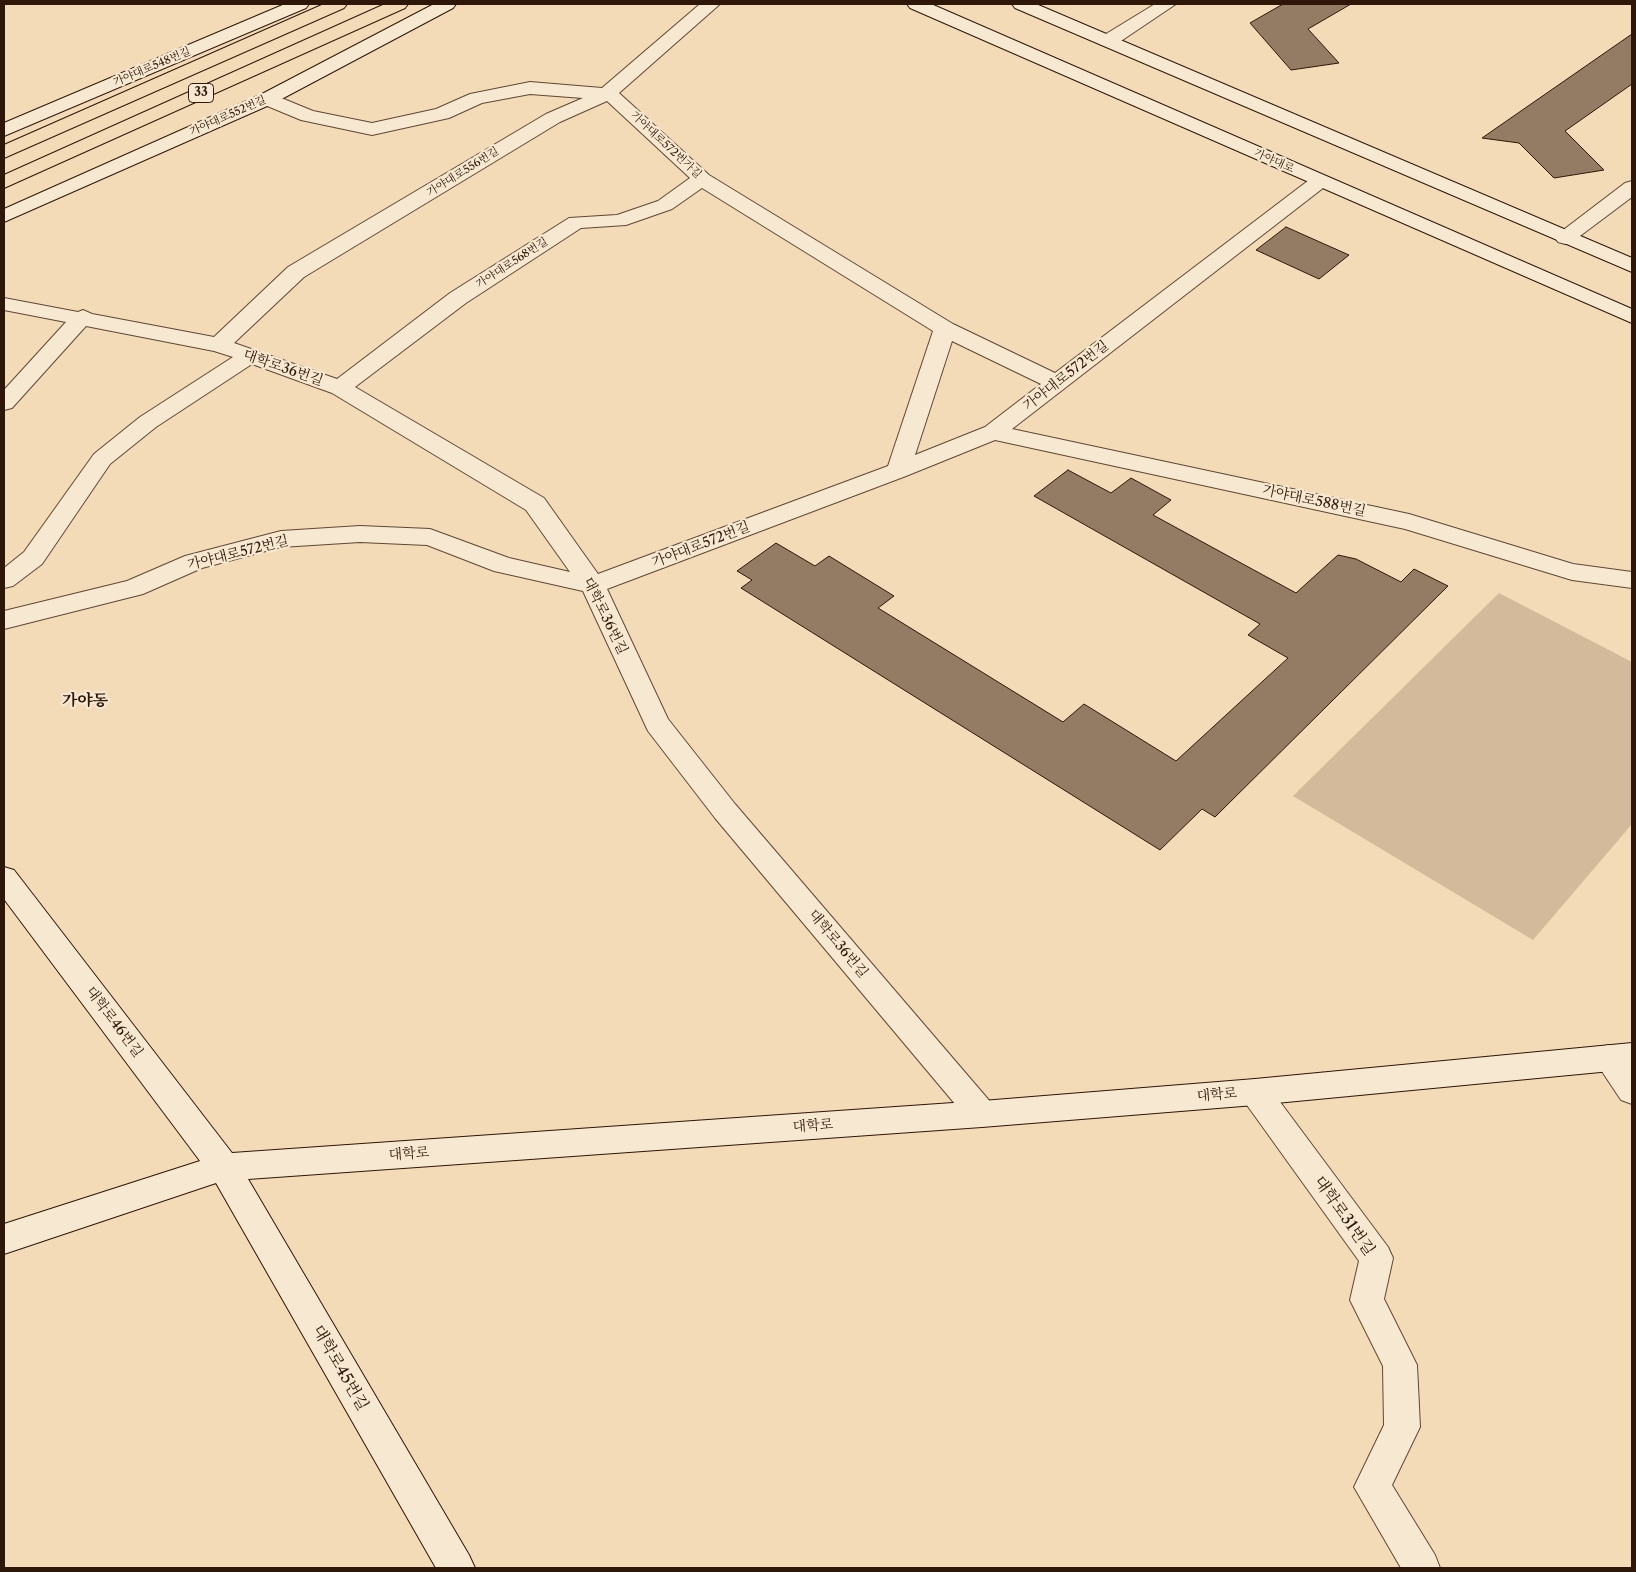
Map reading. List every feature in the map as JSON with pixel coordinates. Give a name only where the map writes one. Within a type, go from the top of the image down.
[{"type":"highway","name":"33","points":[[4,152],[338,4]]},
{"type":"highway","name":"33","points":[[4,182],[399,4]]},
{"type":"street","name":"가야대로548번길","points":[[4,130],[300,4]]},
{"type":"street","name":"가야대로552번길","points":[[4,216],[267,99],[447,4]]},
{"type":"street","name":"가야대로556번길","points":[[220,346],[296,272],[349,242],[552,118],[607,94],[711,4]]},
{"type":"street","name":"가야대로","points":[[916,4],[1632,317]]},
{"type":"street","points":[[1021,4],[1632,266]]},
{"type":"street","points":[[1108,42],[1167,4]]},
{"type":"street","points":[[267,99],[308,116],[372,128],[442,114],[477,98],[530,88],[607,94]]},
{"type":"street","name":"가야대로572번가길","points":[[607,94],[615,98],[702,179],[945,329],[1056,382]]},
{"type":"street","name":"가야대로568번길","points":[[340,388],[458,298],[576,222],[619,221],[664,205],[702,179]]},
{"type":"street","name":"가야대로572번길","points":[[4,620],[134,588],[194,562],[281,539],[360,534],[430,537],[503,565],[593,585],[898,471],[993,432],[1320,181]]},
{"type":"street","points":[[1565,238],[1632,187]]},
{"type":"street","name":"대학로36번길","points":[[4,304],[220,346],[340,388],[534,504],[593,585],[657,724],[726,811],[982,1114]]},
{"type":"street","points":[[4,403],[83,318]]},
{"type":"street","points":[[898,471],[945,329]]},
{"type":"street","points":[[4,580],[33,558],[102,459],[148,422],[250,356]]},
{"type":"street","name":"가야대로588번길","points":[[993,432],[1409,522],[1572,572],[1632,580]]},
{"type":"street","name":"대학로46번길","points":[[4,878],[224,1167]]},
{"type":"street","points":[[1620,1057],[1632,1091]]},
{"type":"street","name":"대학로","points":[[4,1239],[224,1167],[982,1114],[1255,1092],[1620,1057]]},
{"type":"street","name":"대학로31번길","points":[[1255,1092],[1376,1258],[1367,1300],[1400,1365],[1402,1427],[1372,1487],[1422,1568]]},
{"type":"street","name":"대학로45번길","points":[[224,1167],[456,1568]]},
{"type":"shaded area","points":[[1499,593],[1632,662],[1632,824],[1533,940],[1293,796]]},
{"type":"building","points":[[1283,4],[1351,4],[1308,29],[1339,63],[1291,70],[1250,23]]},
{"type":"building","points":[[1632,34],[1632,84],[1565,131],[1604,170],[1554,178],[1519,143],[1482,138]]},
{"type":"building","points":[[1286,227],[1349,255],[1319,279],[1256,250]]},
{"type":"building","points":[[1068,470],[1111,493],[1131,478],[1171,500],[1153,515],[1296,593],[1338,555],[1356,559],[1401,582],[1414,569],[1448,586],[1215,817],[1202,809],[1160,850],[741,588],[752,580],[737,571],[776,543],[815,566],[829,556],[894,596],[878,608],[1063,722],[1084,704],[1176,761],[1288,658],[1248,635],[1260,624],[1034,496]]},
{"type":"district","name":"가야동","points":[[85,701]]}]
